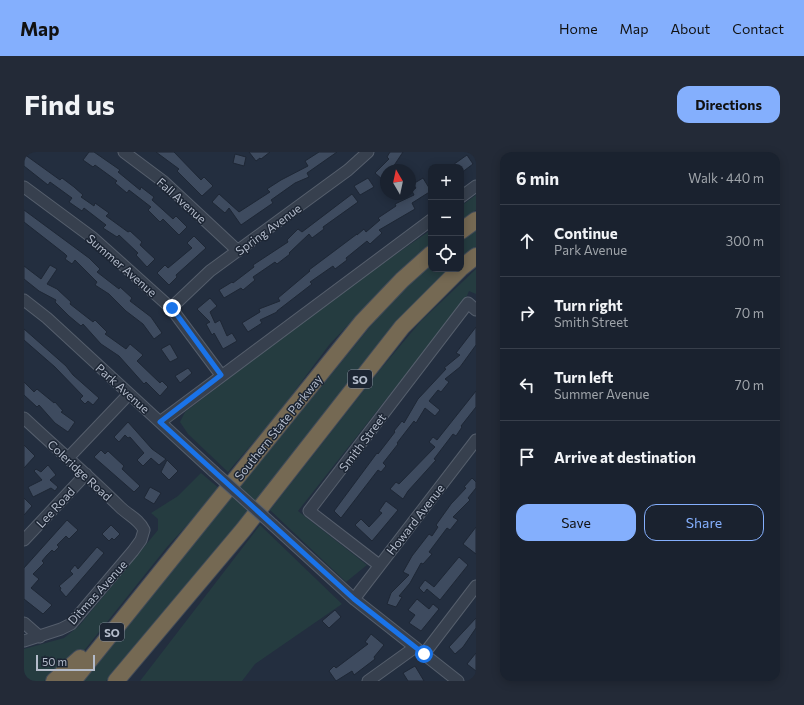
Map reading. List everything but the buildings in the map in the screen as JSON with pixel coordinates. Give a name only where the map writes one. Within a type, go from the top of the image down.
[{"type":"highway","points":[[464,229],[476,220]]},
{"type":"highway","name":"SO","points":[[464,266],[476,256]]},
{"type":"highway","name":"Southern State Parkway","points":[[73,681],[362,322],[392,290],[428,257]]},
{"type":"highway","name":"SO","points":[[116,681],[261,508],[402,327],[458,272]]},
{"type":"highway","points":[[54,681],[77,662],[119,611],[151,584]]},
{"type":"highway","points":[[129,681],[168,634],[197,585]]},
{"type":"street","name":"Fall Avenue","points":[[124,152],[164,182],[238,251]]},
{"type":"street","name":"Spring Avenue","points":[[172,308],[210,271],[348,170],[368,152]]},
{"type":"street","points":[[464,196],[476,186]]},
{"type":"street","name":"Summer Avenue","points":[[24,187],[93,238],[172,308],[221,375]]},
{"type":"street","points":[[160,422],[221,375],[428,222]]},
{"type":"street","name":"Park Avenue","points":[[24,300],[47,318],[354,599],[414,648],[424,654],[458,681]]},
{"type":"street","name":"Smith Street","points":[[380,565],[309,511],[472,306]]},
{"type":"street","points":[[68,458],[129,394]]},
{"type":"street","name":"Coleridge Road","points":[[24,418],[121,508],[136,520]]},
{"type":"street","name":"Howard Avenue","points":[[354,599],[476,440]]},
{"type":"street","name":"Lee Road","points":[[24,540],[86,474]]},
{"type":"street","name":"Ditmas Avenue","points":[[24,641],[40,637],[71,624],[141,540],[144,530],[141,524],[136,520]]},
{"type":"street","points":[[424,654],[476,586]]},
{"type":"street","points":[[24,623],[40,637]]},
{"type":"street","points":[[368,681],[414,648]]},
{"type":"green space","points":[[476,195],[476,210],[464,218],[464,204]]},
{"type":"green space","points":[[476,229],[476,248],[464,257],[464,238]]},
{"type":"green space","points":[[428,232],[428,247],[381,290],[329,345],[276,416],[228,472],[188,434],[180,422],[185,412],[341,292]]},
{"type":"green space","points":[[428,266],[428,272],[447,272],[397,320],[262,498],[106,681],[82,681],[387,306]]},
{"type":"green space","points":[[476,269],[476,294],[469,291],[466,298],[298,511],[367,565],[346,582],[270,510],[379,371],[421,321]]},
{"type":"green space","points":[[201,473],[220,489],[167,547],[75,662],[58,674],[44,681],[24,681],[24,649],[64,638],[79,626],[158,530],[158,519],[151,513],[178,496]]},
{"type":"green space","points":[[260,525],[342,604],[255,664],[242,681],[140,681]]},
{"type":"route","points":[[172,308],[221,375],[160,422],[354,599],[414,648],[424,654]]}]
